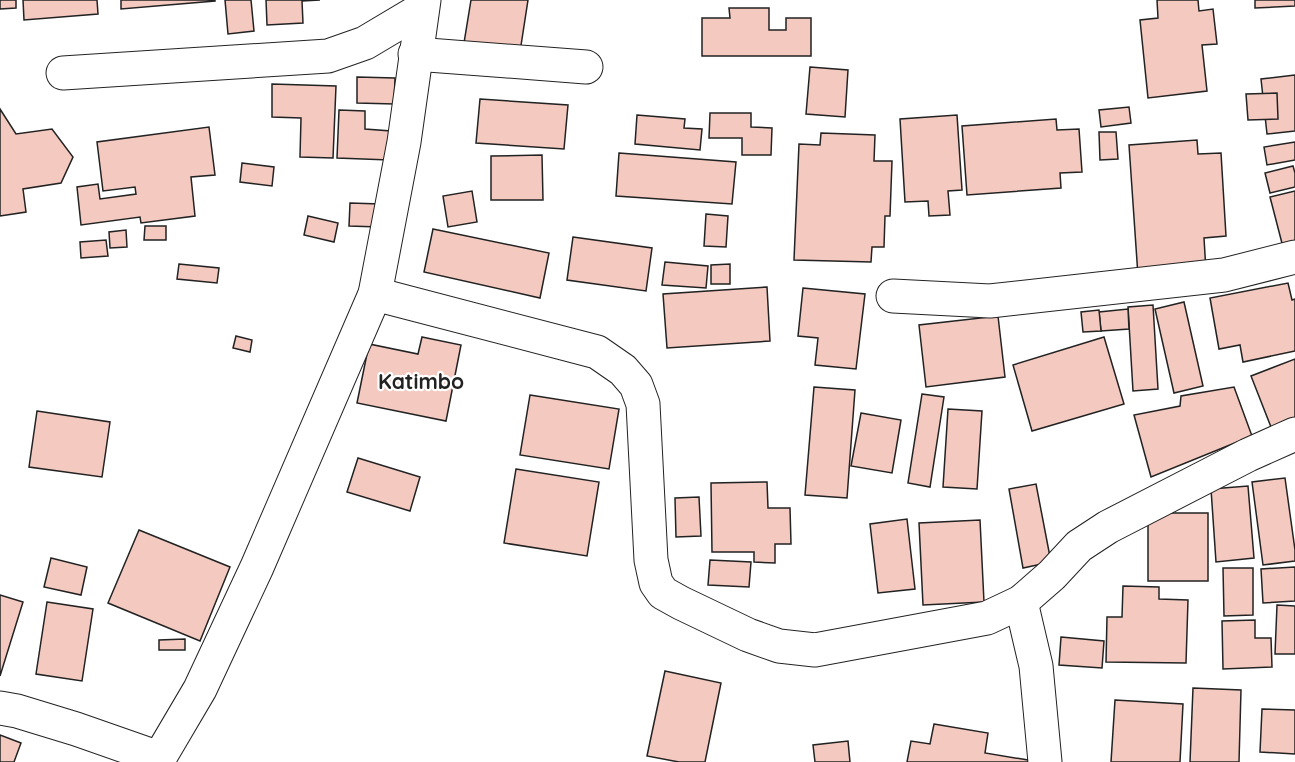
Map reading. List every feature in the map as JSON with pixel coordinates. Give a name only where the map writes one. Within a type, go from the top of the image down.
[{"type":"street","points":[[0,708],[37,717],[158,760],[210,668],[375,294],[404,142],[423,4]]},
{"type":"street","points":[[63,73],[328,56],[365,42],[423,4]]},
{"type":"street","points":[[416,54],[586,67]]},
{"type":"street","points":[[893,296],[990,301],[1224,275],[1295,257]]},
{"type":"street","points":[[375,294],[597,352],[622,370],[636,385],[643,404],[651,561],[656,583],[663,593],[681,603],[748,635],[779,646],[815,650],[987,618],[1021,602],[1052,575],[1079,546],[1108,526],[1248,455],[1295,434]]},
{"type":"street","points":[[1021,602],[1036,666],[1045,762]]},
{"type":"building","points":[[0,0],[16,0],[16,8],[0,9]]},
{"type":"building","points":[[23,0],[97,0],[98,14],[24,20]]},
{"type":"building","points":[[121,0],[215,0],[215,1],[121,9]]},
{"type":"building","points":[[225,0],[251,0],[254,31],[228,34]]},
{"type":"building","points":[[266,0],[320,0],[302,1],[303,23],[267,25]]},
{"type":"building","points":[[471,0],[528,0],[520,52],[464,43]]},
{"type":"building","points":[[1157,0],[1198,0],[1199,11],[1213,9],[1217,44],[1202,45],[1207,91],[1148,98],[1140,20],[1158,18]]},
{"type":"building","points":[[1255,0],[1295,0],[1295,6],[1255,8]]},
{"type":"building","points":[[729,8],[769,8],[769,30],[786,30],[786,18],[811,18],[811,56],[702,56],[702,18],[730,18]]},
{"type":"building","points":[[810,67],[848,70],[845,117],[806,114]]},
{"type":"building","points":[[1295,75],[1295,131],[1267,134],[1261,79]]},
{"type":"building","points":[[357,77],[395,78],[394,104],[357,103]]},
{"type":"building","points":[[272,84],[336,86],[333,158],[300,157],[301,118],[272,117]]},
{"type":"building","points":[[1277,93],[1278,119],[1248,120],[1246,94]]},
{"type":"building","points":[[480,99],[568,105],[564,149],[476,143]]},
{"type":"building","points":[[1129,107],[1131,123],[1101,127],[1099,110]]},
{"type":"building","points":[[0,109],[16,134],[52,129],[73,157],[61,183],[23,189],[26,212],[0,216]]},
{"type":"building","points":[[339,110],[365,111],[365,129],[391,131],[389,160],[337,158]]},
{"type":"building","points":[[710,113],[751,113],[751,127],[772,128],[771,155],[742,155],[742,138],[709,138]]},
{"type":"building","points":[[637,115],[685,119],[684,128],[702,129],[700,150],[635,144]]},
{"type":"building","points":[[957,115],[962,190],[948,191],[950,215],[929,216],[928,201],[905,202],[900,119]]},
{"type":"building","points":[[1056,119],[1057,130],[1079,129],[1082,172],[1060,173],[1061,188],[967,195],[962,126]]},
{"type":"building","points":[[209,127],[215,175],[191,177],[195,216],[141,223],[140,217],[81,225],[77,187],[98,184],[100,199],[136,194],[135,187],[103,191],[97,142]]},
{"type":"building","points":[[1099,132],[1116,132],[1118,159],[1100,160]]},
{"type":"building","points":[[821,133],[875,135],[874,161],[892,161],[890,216],[885,216],[884,247],[872,247],[871,262],[794,260],[799,144],[820,145]]},
{"type":"building","points":[[1197,140],[1198,154],[1221,153],[1226,236],[1204,238],[1206,271],[1138,276],[1129,145]]},
{"type":"building","points":[[1295,142],[1295,160],[1267,165],[1264,147]]},
{"type":"building","points":[[619,153],[736,162],[732,204],[616,196]]},
{"type":"building","points":[[542,155],[543,200],[491,200],[491,156]]},
{"type":"building","points":[[242,163],[274,167],[272,186],[240,182]]},
{"type":"building","points":[[1293,166],[1295,187],[1270,193],[1265,173]]},
{"type":"building","points":[[472,191],[477,222],[448,227],[443,196]]},
{"type":"building","points":[[1295,191],[1295,248],[1284,251],[1270,197]]},
{"type":"building","points":[[350,203],[380,204],[379,227],[349,226]]},
{"type":"building","points":[[706,214],[728,216],[726,247],[704,246]]},
{"type":"building","points":[[308,216],[338,223],[334,242],[304,235]]},
{"type":"building","points":[[145,226],[166,226],[166,240],[144,240]]},
{"type":"building","points":[[433,229],[549,253],[540,298],[424,272]]},
{"type":"building","points":[[126,230],[127,247],[110,248],[109,232]]},
{"type":"building","points":[[573,237],[652,248],[646,291],[567,280]]},
{"type":"building","points":[[106,240],[108,256],[81,258],[80,242]]},
{"type":"building","points":[[665,262],[708,266],[706,288],[662,285]]},
{"type":"building","points":[[179,264],[219,268],[217,283],[177,279]]},
{"type":"building","points":[[730,264],[730,284],[711,284],[711,265]]},
{"type":"building","points":[[1288,283],[1292,300],[1295,299],[1295,351],[1243,362],[1240,345],[1219,349],[1210,298]]},
{"type":"building","points":[[767,287],[770,341],[667,348],[663,294]]},
{"type":"building","points":[[803,288],[865,294],[856,369],[815,365],[818,338],[798,336]]},
{"type":"building","points":[[1184,302],[1203,386],[1174,393],[1155,309]]},
{"type":"building","points":[[1153,305],[1158,389],[1133,391],[1128,307]]},
{"type":"building","points":[[1128,309],[1129,329],[1101,331],[1099,312]]},
{"type":"building","points":[[1099,310],[1101,331],[1083,332],[1081,312]]},
{"type":"building","points":[[998,316],[1005,377],[926,387],[919,325]]},
{"type":"building","points":[[236,336],[252,340],[250,352],[233,348]]},
{"type":"building","points":[[422,337],[461,345],[446,421],[357,403],[369,344],[418,354]]},
{"type":"building","points":[[1104,337],[1124,404],[1032,431],[1013,365]]},
{"type":"building","points":[[1295,359],[1295,418],[1271,427],[1251,376]]},
{"type":"building","points":[[814,387],[855,390],[847,498],[805,495]]},
{"type":"building","points":[[1234,387],[1252,436],[1151,477],[1134,415],[1180,406],[1181,396]]},
{"type":"building","points":[[922,394],[944,397],[930,487],[908,483]]},
{"type":"building","points":[[530,395],[619,409],[609,469],[520,455]]},
{"type":"building","points":[[948,409],[982,411],[977,489],[943,487]]},
{"type":"building","points":[[37,411],[110,422],[102,477],[29,467]]},
{"type":"building","points":[[861,413],[901,420],[892,473],[851,466]]},
{"type":"building","points":[[358,458],[420,477],[410,511],[347,492]]},
{"type":"building","points":[[516,469],[599,482],[587,556],[504,543]]},
{"type":"building","points":[[1285,478],[1295,561],[1263,565],[1252,482]]},
{"type":"building","points":[[767,482],[768,508],[790,508],[791,544],[775,544],[775,563],[754,562],[754,552],[712,552],[711,483]]},
{"type":"building","points":[[1036,484],[1051,562],[1023,568],[1009,489]]},
{"type":"building","points":[[1248,486],[1254,558],[1216,562],[1211,489]]},
{"type":"building","points":[[699,497],[701,536],[676,537],[675,498]]},
{"type":"building","points":[[1148,513],[1208,513],[1208,581],[1148,581]]},
{"type":"building","points":[[907,519],[915,589],[878,593],[870,524]]},
{"type":"building","points":[[980,520],[984,602],[923,605],[919,523]]},
{"type":"building","points":[[139,530],[230,567],[200,641],[108,603]]},
{"type":"building","points":[[51,558],[87,567],[81,595],[44,587]]},
{"type":"building","points":[[710,560],[751,562],[749,587],[708,585]]},
{"type":"building","points":[[1295,567],[1295,601],[1263,603],[1261,569]]},
{"type":"building","points":[[1223,568],[1253,568],[1253,615],[1224,616]]},
{"type":"building","points":[[1123,586],[1159,587],[1159,599],[1188,600],[1186,663],[1106,662],[1107,617],[1122,617]]},
{"type":"building","points":[[0,595],[23,602],[0,676]]},
{"type":"building","points":[[47,602],[93,609],[82,681],[36,674]]},
{"type":"building","points":[[1277,605],[1295,606],[1295,654],[1275,654]]},
{"type":"building","points":[[1255,620],[1255,638],[1271,638],[1272,667],[1223,669],[1222,621]]},
{"type":"building","points":[[1061,637],[1104,641],[1102,668],[1059,665]]},
{"type":"building","points":[[185,639],[185,650],[159,650],[159,640]]},
{"type":"building","points":[[665,671],[721,683],[705,762],[679,762],[647,756]]},
{"type":"building","points":[[1193,688],[1241,690],[1239,762],[1190,762]]},
{"type":"building","points":[[1115,700],[1183,704],[1180,762],[1111,762]]},
{"type":"building","points":[[1262,709],[1295,710],[1295,754],[1260,752]]},
{"type":"building","points":[[934,724],[988,733],[985,753],[1034,762],[907,762],[911,741],[930,744]]},
{"type":"building","points":[[0,735],[21,743],[14,762],[0,762]]},
{"type":"building","points":[[848,741],[850,762],[815,762],[813,745]]},
{"type":"district","name":"Katimbo","points":[[421,381]]}]
